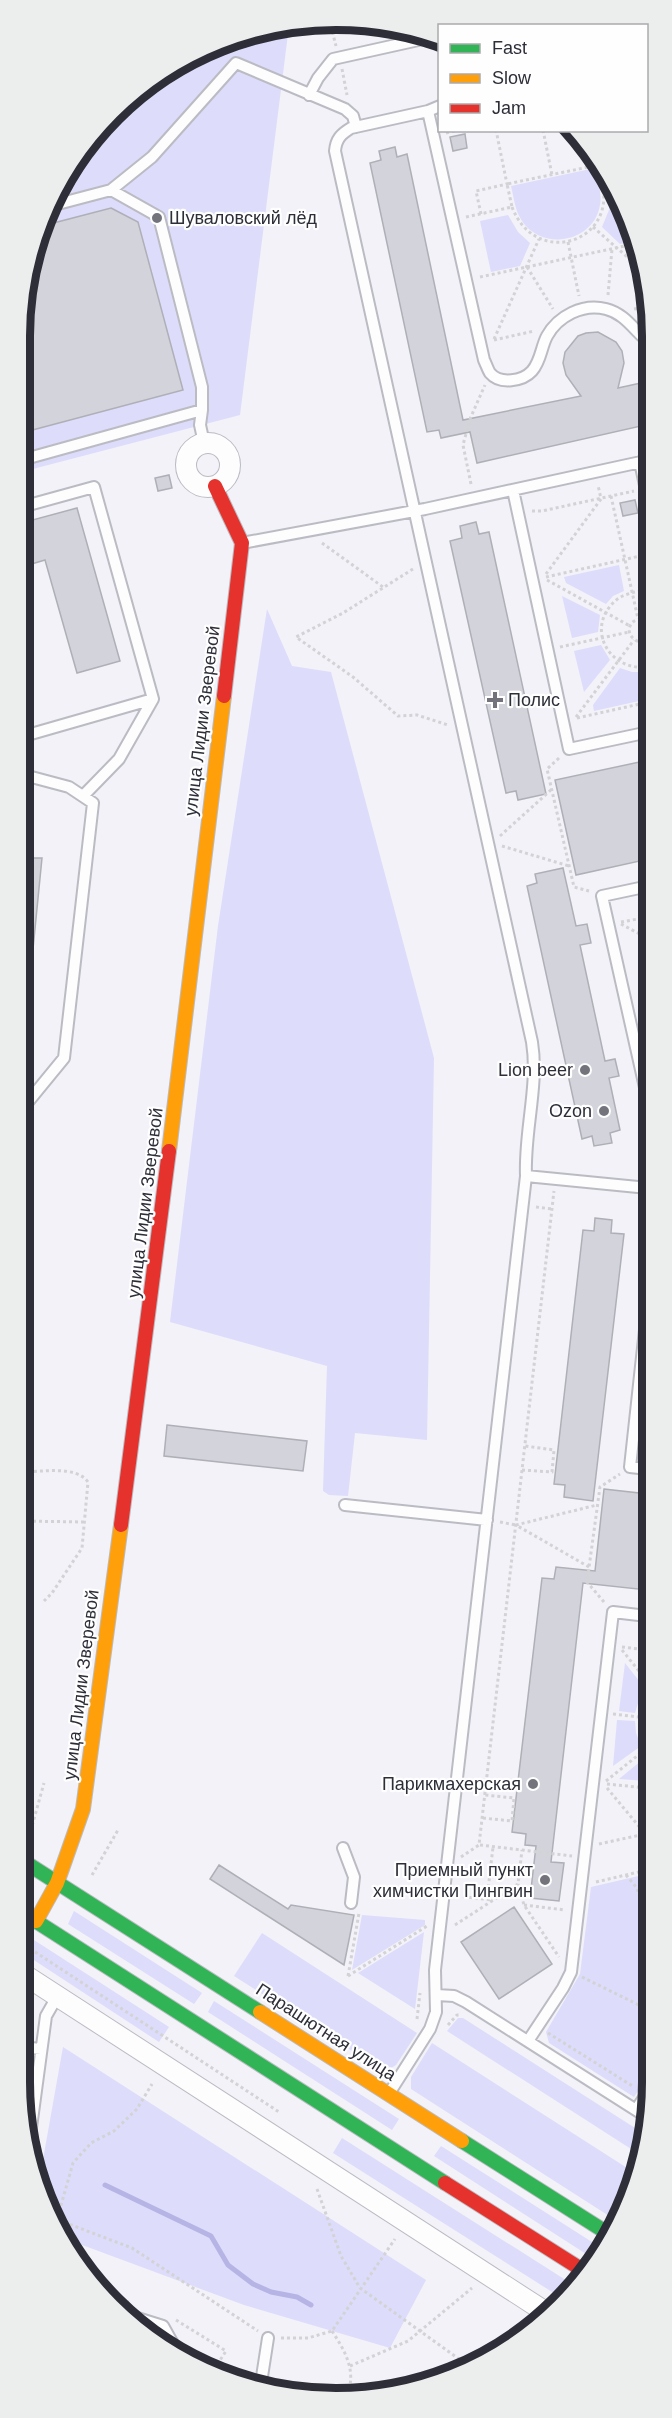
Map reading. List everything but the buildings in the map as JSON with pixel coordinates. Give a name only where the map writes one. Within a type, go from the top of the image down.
[{"type":"street","points":[[204,443],[217,445],[228,457],[227,474],[215,486],[201,486],[194,483],[186,471],[191,450],[204,443]]},
{"type":"street","points":[[215,486],[242,543]]},
{"type":"street","name":"улица Лидии Зверевой","points":[[36,1921],[57,1883],[83,1809],[150,1310],[242,543]]},
{"type":"street","name":"Парашютная улица","points":[[30,1865],[603,2230]]},
{"type":"street","points":[[30,1917],[579,2268]]},
{"type":"street","points":[[30,1978],[541,2309]]},
{"type":"street","points":[[418,2128],[427,2124],[438,2125]]},
{"type":"street","points":[[409,2143],[416,2164]]},
{"type":"lane","points":[[309,95],[318,78],[333,59],[416,40]]},
{"type":"lane","points":[[61,203],[111,190],[152,157],[236,63],[345,109],[353,116],[356,127]]},
{"type":"lane","points":[[389,2094],[430,2030],[436,2012],[435,1970],[491,1521],[526,1176],[525,1151],[534,1070],[532,1042],[335,151],[335,142],[342,134],[356,127],[438,107]]},
{"type":"lane","points":[[428,111],[484,360],[491,374],[501,380],[516,380],[531,372],[539,359],[546,337],[560,319],[582,309],[606,309],[627,319],[642,335]]},
{"type":"lane","points":[[111,190],[159,217],[202,387],[200,425],[204,443]]},
{"type":"lane","points":[[30,458],[202,410]]},
{"type":"lane","points":[[242,543],[414,511],[642,462]]},
{"type":"lane","points":[[30,505],[94,487],[153,699],[119,759],[83,796]]},
{"type":"lane","points":[[513,489],[569,749],[642,733]]},
{"type":"lane","points":[[30,734],[153,699]]},
{"type":"lane","points":[[30,777],[69,787],[93,803],[64,1059],[30,1100]]},
{"type":"lane","points":[[642,888],[603,896],[642,1074]]},
{"type":"lane","points":[[526,1176],[642,1187]]},
{"type":"lane","points":[[642,1357],[630,1467],[642,1469]]},
{"type":"lane","points":[[345,1504],[491,1521]]},
{"type":"lane","points":[[528,2042],[571,1972],[613,1612],[642,1615]]},
{"type":"lane","points":[[343,1848],[354,1877],[356,1904]]},
{"type":"lane","points":[[32,2115],[46,2016],[58,1995]]},
{"type":"lane","points":[[437,1995],[454,1996],[466,2002],[640,2113]]},
{"type":"lane","points":[[30,2048],[40,2049]]},
{"type":"lane","points":[[636,2110],[641,2102]]},
{"type":"lane","points":[[144,2320],[163,2326],[170,2339]]},
{"type":"lane","points":[[262,2379],[268,2338]]},
{"type":"path","points":[[496,132],[512,207],[517,220],[524,229],[539,239],[557,243],[567,242],[593,227],[604,204],[603,187]]},
{"type":"path","points":[[543,132],[552,175]]},
{"type":"path","points":[[481,214],[476,191],[590,167]]},
{"type":"path","points":[[453,220],[512,207]]},
{"type":"path","points":[[593,227],[633,263]]},
{"type":"path","points":[[493,340],[539,239]]},
{"type":"path","points":[[567,242],[582,309]]},
{"type":"path","points":[[466,280],[628,245]]},
{"type":"path","points":[[606,309],[614,248]]},
{"type":"path","points":[[527,267],[560,319]]},
{"type":"path","points":[[480,343],[536,330],[546,337]]},
{"type":"path","points":[[474,498],[463,444],[470,419],[491,374]]},
{"type":"path","points":[[543,578],[601,498],[595,472]]},
{"type":"path","points":[[518,511],[542,511],[642,490]]},
{"type":"path","points":[[611,496],[638,619]]},
{"type":"path","points":[[334,540],[322,543],[383,586]]},
{"type":"path","points":[[543,578],[642,556]]},
{"type":"path","points":[[411,559],[413,569],[343,613],[296,636],[353,677],[398,716],[417,715],[448,725],[446,714]]},
{"type":"path","points":[[543,578],[630,626]]},
{"type":"path","points":[[642,591],[620,597],[607,612],[602,628],[603,638],[610,654],[617,661],[626,666],[642,668]]},
{"type":"path","points":[[634,640],[629,632],[630,626],[638,619],[642,619]]},
{"type":"path","points":[[548,650],[629,632]]},
{"type":"path","points":[[634,640],[642,641]]},
{"type":"path","points":[[575,718],[634,640]]},
{"type":"path","points":[[563,720],[642,704]]},
{"type":"path","points":[[569,749],[547,769],[569,866],[574,887],[603,896]]},
{"type":"path","points":[[498,838],[552,789]]},
{"type":"path","points":[[500,846],[569,866]]},
{"type":"path","points":[[642,918],[619,923],[642,935]]},
{"type":"path","points":[[480,1845],[554,1190]]},
{"type":"path","points":[[533,1206],[552,1209]]},
{"type":"path","points":[[522,1470],[552,1472],[554,1450],[525,1446]]},
{"type":"path","points":[[613,1612],[587,1582],[600,1487],[630,1467]]},
{"type":"path","points":[[30,1472],[69,1472],[84,1477],[89,1489],[82,1548],[52,1593],[44,1601]]},
{"type":"path","points":[[516,1525],[597,1505]]},
{"type":"path","points":[[30,1521],[84,1522]]},
{"type":"path","points":[[491,1521],[516,1525],[589,1567]]},
{"type":"path","points":[[642,1649],[620,1647],[642,1675]]},
{"type":"path","points":[[601,1713],[642,1717]]},
{"type":"path","points":[[603,1783],[642,1753]]},
{"type":"path","points":[[603,1783],[642,1787]]},
{"type":"path","points":[[603,1783],[642,1828]]},
{"type":"path","points":[[30,1835],[44,1784]]},
{"type":"path","points":[[483,1818],[512,1821],[514,1798],[485,1795]]},
{"type":"path","points":[[90,1880],[118,1830]]},
{"type":"path","points":[[460,1864],[460,1858],[480,1845],[522,1850],[586,1852],[642,1835]]},
{"type":"path","points":[[487,1899],[493,1846]]},
{"type":"path","points":[[522,1850],[518,1884],[524,1905],[571,1972],[642,2007]]},
{"type":"path","points":[[582,1885],[642,1871]]},
{"type":"path","points":[[626,1875],[637,1888],[642,1904]]},
{"type":"path","points":[[454,1916],[453,1926],[518,1884]]},
{"type":"path","points":[[455,1906],[458,1887]]},
{"type":"path","points":[[457,1896],[493,1900]]},
{"type":"path","points":[[356,1904],[348,1976],[427,1926]]},
{"type":"path","points":[[524,1905],[579,1911]]},
{"type":"path","points":[[426,1938],[428,1920]]},
{"type":"path","points":[[30,1949],[177,2048],[279,2112]]},
{"type":"path","points":[[417,2021],[421,1986]]},
{"type":"path","points":[[538,2027],[642,2091]]},
{"type":"path","points":[[58,2210],[73,2163],[91,2143],[114,2131],[137,2109],[152,2084]]},
{"type":"path","points":[[317,2189],[341,2256],[360,2288],[461,2361]]},
{"type":"path","points":[[65,2224],[132,2248],[268,2338],[308,2338],[332,2331],[395,2240]]},
{"type":"path","points":[[350,2366],[408,2341],[472,2288]]},
{"type":"path","points":[[332,2331],[345,2350],[350,2366],[350,2387]]},
{"type":"shaded area","name":"Шуваловский лёд","points":[[288,34],[240,415],[30,470],[30,336],[33,296],[40,257],[53,219],[71,183],[106,134],[134,106],[183,71],[238,46]]},
{"type":"shaded area","points":[[592,169],[597,177],[600,205],[596,218],[578,234],[567,238],[542,237],[531,231],[522,221],[516,209],[511,186]]},
{"type":"shaded area","points":[[610,200],[627,242],[620,244],[602,227],[609,210]]},
{"type":"shaded area","points":[[508,215],[518,232],[530,243],[520,266],[491,272],[480,221]]},
{"type":"shaded area","points":[[619,565],[624,591],[613,596],[606,604],[566,583],[564,577]]},
{"type":"shaded area","points":[[562,596],[600,615],[598,632],[572,638]]},
{"type":"shaded area","points":[[267,609],[292,666],[331,672],[434,1058],[427,1440],[355,1433],[348,1496],[329,1495],[323,1491],[327,1366],[170,1322],[218,926]]},
{"type":"shaded area","points":[[601,645],[610,660],[584,692],[574,651]]},
{"type":"shaded area","points":[[620,668],[642,672],[642,700],[594,711],[593,705]]},
{"type":"shaded area","points":[[625,1663],[642,1685],[642,1698],[635,1713],[619,1711]]},
{"type":"shaded area","points":[[617,1720],[635,1721],[636,1733],[641,1746],[613,1766]]},
{"type":"shaded area","points":[[642,1760],[642,1781],[619,1779]]},
{"type":"shaded area","points":[[642,1875],[642,2082],[634,2097],[549,2043],[546,2032],[580,1974],[591,1887]]},
{"type":"shaded area","points":[[74,1911],[202,1993],[194,2004],[68,1924]]},
{"type":"shaded area","points":[[362,1915],[425,1920],[425,1925],[352,1970]]},
{"type":"shaded area","points":[[424,1932],[415,2009],[358,1973]]},
{"type":"shaded area","points":[[262,1933],[417,2033],[396,2065],[385,2072],[234,1976]]},
{"type":"shaded area","points":[[30,1937],[169,2027],[159,2042],[30,1958]]},
{"type":"shaded area","points":[[214,2001],[399,2119],[392,2130],[208,2012]]},
{"type":"shaded area","points":[[458,2018],[463,2018],[638,2130],[634,2151],[447,2031]]},
{"type":"shaded area","points":[[432,2043],[629,2169],[610,2217],[411,2089],[411,2077]]},
{"type":"shaded area","points":[[63,2047],[426,2280],[390,2348],[244,2305],[76,2243],[53,2199],[42,2167]]},
{"type":"shaded area","points":[[342,2138],[568,2281],[556,2294],[333,2153]]},
{"type":"shaded area","points":[[441,2146],[595,2244],[588,2255],[434,2156]]},
{"type":"waterway","points":[[105,2185],[211,2236],[228,2265],[253,2284],[271,2292],[297,2297],[311,2305]]},
{"type":"traffic: fast","points":[[30,1865],[260,2012]]},
{"type":"traffic: fast","points":[[30,1917],[445,2183]]},
{"type":"traffic: fast","points":[[462,2141],[603,2230]]},
{"type":"traffic: slow","points":[[169,1151],[224,696]]},
{"type":"traffic: slow","points":[[36,1921],[57,1883],[83,1809],[121,1525]]},
{"type":"traffic: slow","points":[[260,2012],[462,2141]]},
{"type":"traffic: jam","points":[[215,486],[242,543],[224,696]]},
{"type":"traffic: jam","points":[[121,1525],[169,1151]]},
{"type":"traffic: jam","points":[[445,2183],[579,2268]]},
{"type":"place","name":"Шуваловский лёд","points":[[157,218]]},
{"type":"place","name":"Полис","points":[[495,700]]},
{"type":"place","name":"Lion beer","points":[[585,1070]]},
{"type":"place","name":"Ozon","points":[[604,1111]]},
{"type":"place","name":"Парикмахерская","points":[[533,1784]]},
{"type":"place","name":"Приемный пункт химчистки Пингвин","points":[[545,1880]]}]
